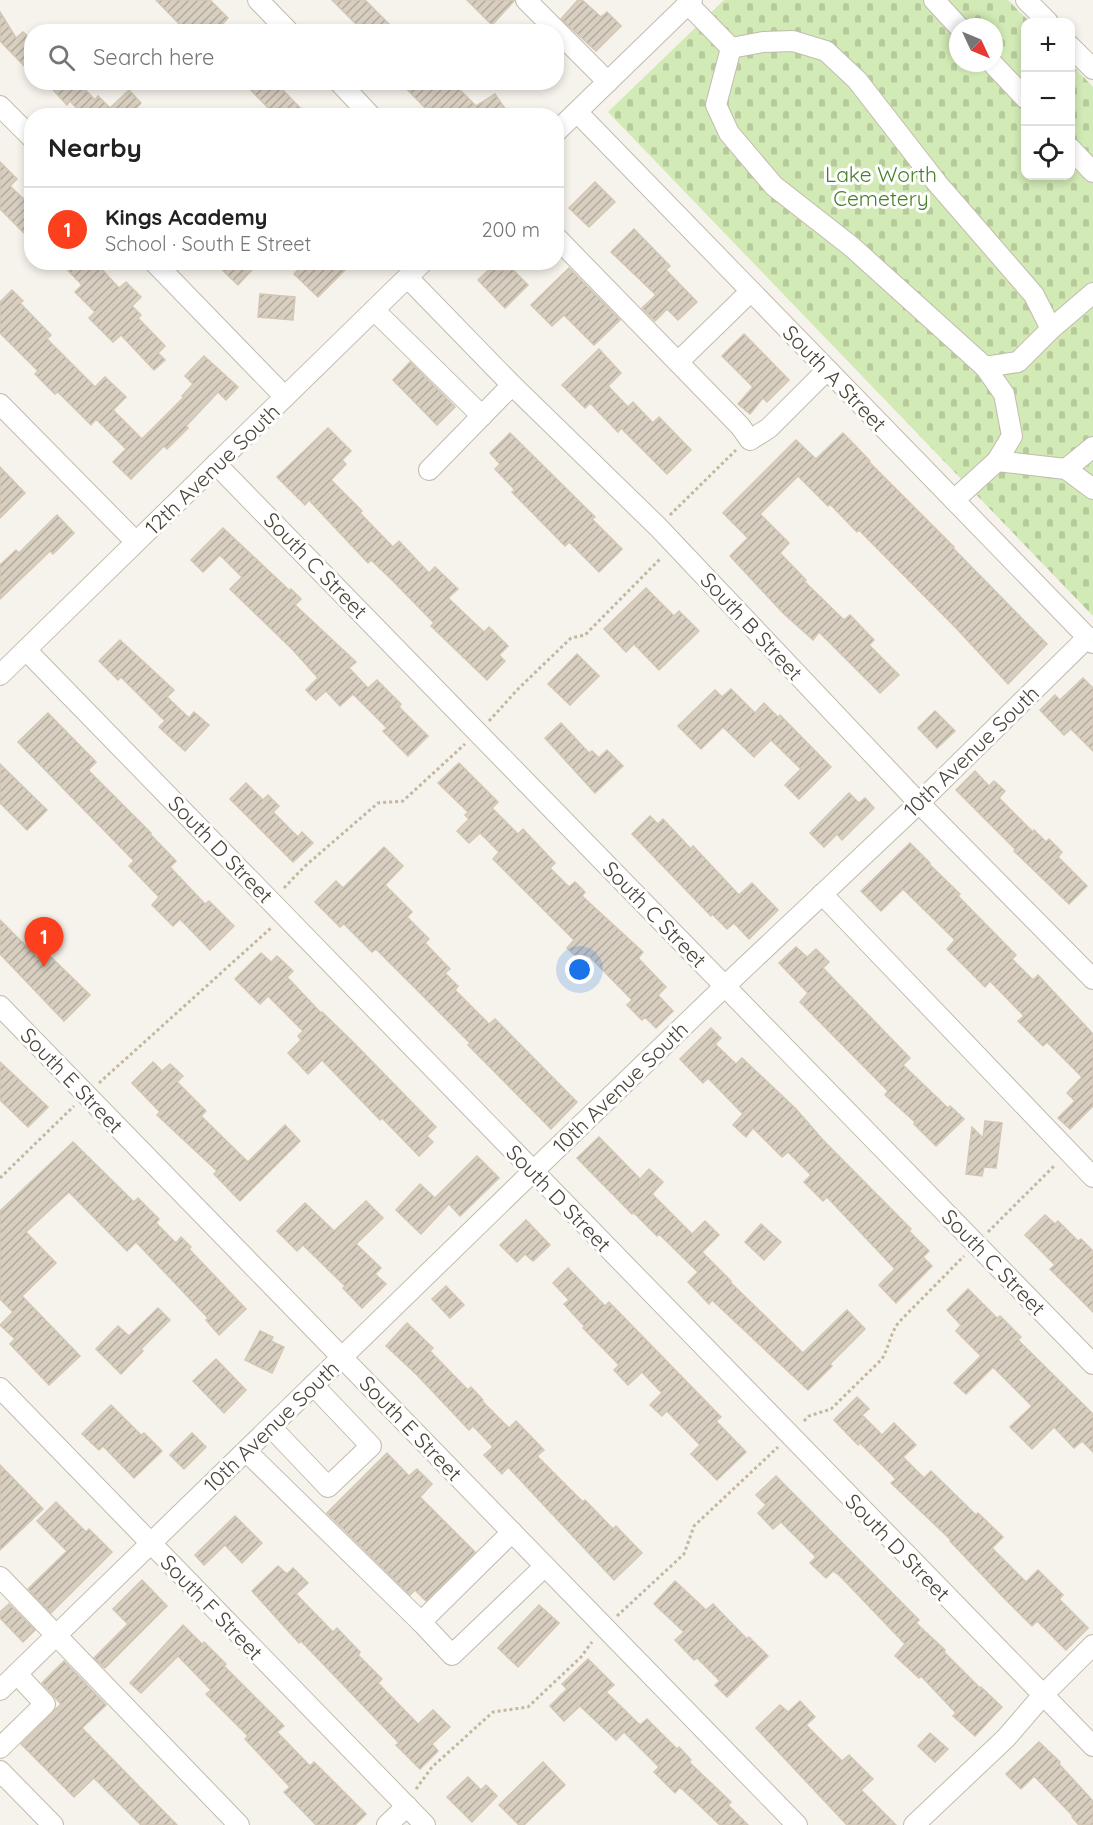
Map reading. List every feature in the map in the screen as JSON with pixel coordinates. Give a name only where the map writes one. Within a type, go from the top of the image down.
[{"type":"street","points":[[258,0],[281,24]]},
{"type":"street","points":[[526,0],[550,24]]},
{"type":"street","points":[[934,0],[951,18]]},
{"type":"street","points":[[1026,0],[1044,18]]},
{"type":"street","points":[[564,124],[690,2],[732,48]]},
{"type":"street","points":[[564,38],[608,82]]},
{"type":"street","points":[[732,48],[763,42],[793,41],[826,51],[857,80],[936,183],[1034,295],[1051,329]]},
{"type":"street","points":[[732,48],[716,105],[729,133],[774,186],[852,247],[985,367],[1004,394],[1012,436],[997,461],[954,500]]},
{"type":"street","points":[[1075,50],[1093,69]]},
{"type":"street","points":[[1000,72],[1021,94]]},
{"type":"street","points":[[347,90],[363,108]]},
{"type":"street","points":[[0,106],[24,130]]},
{"type":"street","name":"South A Street","points":[[577,112],[1090,640]]},
{"type":"street","points":[[1075,152],[1093,172]]},
{"type":"street","points":[[564,245],[740,426],[750,440],[769,428],[827,370]]},
{"type":"street","points":[[161,270],[285,397]]},
{"type":"street","name":"12th Avenue South","points":[[0,675],[416,270]]},
{"type":"street","name":"South B Street","points":[[408,278],[512,385],[658,527],[919,803],[1093,979]]},
{"type":"street","points":[[678,362],[751,291]]},
{"type":"street","points":[[985,367],[1018,362],[1051,329],[1093,293]]},
{"type":"street","points":[[374,310],[482,416]]},
{"type":"street","points":[[429,470],[512,385]]},
{"type":"street","points":[[0,404],[136,542]]},
{"type":"street","points":[[1066,469],[1093,447]]},
{"type":"street","points":[[997,461],[1066,469],[1093,489]]},
{"type":"street","name":"South C Street","points":[[216,464],[1093,1364]]},
{"type":"street","name":"10th Avenue South","points":[[0,1690],[725,986],[1090,640]]},
{"type":"street","name":"South D Street","points":[[26,650],[1093,1746]]},
{"type":"street","points":[[822,894],[1093,1177]]},
{"type":"street","name":"South E Street","points":[[0,1006],[797,1825]]},
{"type":"street","points":[[271,1427],[328,1487],[371,1446],[313,1385]]},
{"type":"street","name":"South F Street","points":[[0,1388],[151,1543],[409,1800],[425,1825]]},
{"type":"street","points":[[246,1451],[452,1654],[545,1566]]},
{"type":"street","points":[[421,1622],[512,1532]]},
{"type":"street","points":[[0,1577],[239,1825]]},
{"type":"street","points":[[914,1825],[1006,1738],[1043,1695],[1093,1645]]},
{"type":"street","points":[[0,1748],[45,1704],[17,1674]]},
{"type":"street","points":[[0,1771],[53,1825]]},
{"type":"street","points":[[387,1825],[409,1800]]},
{"type":"path","points":[[0,1178],[87,1095],[276,924],[277,906],[283,890],[304,867],[378,803],[403,801],[478,731],[571,638],[585,635],[660,559]]},
{"type":"path","points":[[616,1618],[684,1554],[694,1526],[808,1416],[831,1409],[882,1359],[887,1351],[891,1332],[899,1322],[1052,1168],[1059,1162],[1074,1158]]},
{"type":"path","points":[[409,1800],[432,1767],[493,1712],[528,1707],[581,1657],[593,1641]]},
{"type":"green space","name":"Lake Worth Cemetery","points":[[724,0],[1008,0],[1026,18],[1021,18],[1021,180],[1075,180],[1075,68],[1093,87],[1093,616],[608,112]]},
{"type":"building","points":[[156,0],[210,0],[228,18],[222,24],[179,24]]},
{"type":"building","points":[[332,0],[365,0],[389,24],[356,24]]},
{"type":"building","points":[[467,0],[514,0],[491,24]]},
{"type":"building","points":[[578,0],[582,0],[601,17],[607,12],[621,26],[596,51],[561,19]]},
{"type":"building","points":[[0,12],[16,38],[24,33],[24,66],[0,41]]},
{"type":"building","points":[[53,90],[86,90],[95,100],[98,96],[110,108],[76,108],[70,101],[67,105]]},
{"type":"building","points":[[129,90],[141,103],[136,108],[110,108]]},
{"type":"building","points":[[251,90],[283,90],[300,108],[268,108]]},
{"type":"building","points":[[408,90],[460,90],[476,106],[495,94],[505,108],[425,108]]},
{"type":"building","points":[[0,162],[17,179],[10,186],[24,199],[24,233],[0,209]]},
{"type":"building","points":[[595,182],[615,202],[589,227],[569,208]]},
{"type":"building","points":[[634,229],[670,266],[666,270],[697,302],[678,320],[667,309],[655,321],[642,308],[656,295],[611,252]]},
{"type":"building","points":[[569,268],[620,320],[594,345],[564,315],[552,326],[531,305]]},
{"type":"building","points":[[68,270],[102,270],[119,288],[126,282],[141,297],[132,306],[141,315],[138,318],[165,346],[158,353],[165,360],[154,370],[121,335],[113,342],[89,318],[95,312],[75,292],[82,285]]},
{"type":"building","points":[[222,270],[252,270],[238,285]]},
{"type":"building","points":[[298,270],[345,270],[318,297],[294,274]]},
{"type":"building","points":[[489,270],[513,270],[528,285],[505,308],[478,280]]},
{"type":"building","points":[[12,290],[23,301],[20,303],[51,335],[47,339],[95,387],[105,377],[126,397],[113,410],[142,439],[184,397],[182,396],[193,384],[185,376],[204,356],[238,387],[226,400],[218,392],[167,449],[164,446],[131,479],[113,462],[126,449],[96,419],[91,425],[58,392],[55,394],[35,374],[38,371],[0,333],[0,302]]},
{"type":"building","points":[[260,294],[295,297],[293,320],[258,317]]},
{"type":"building","points":[[744,334],[789,380],[767,402],[763,398],[750,414],[738,404],[753,387],[722,356]]},
{"type":"building","points":[[599,349],[621,373],[608,386],[628,407],[633,402],[653,423],[659,417],[691,450],[667,474],[621,428],[618,432],[590,403],[585,408],[562,385]]},
{"type":"building","points":[[410,362],[455,407],[437,425],[393,380]]},
{"type":"building","points":[[328,428],[351,451],[342,460],[346,464],[331,480],[393,547],[399,541],[429,573],[435,567],[458,589],[448,598],[484,632],[489,627],[508,646],[499,655],[505,661],[487,680],[431,626],[434,623],[393,581],[371,560],[368,563],[309,500],[305,505],[277,477]]},
{"type":"building","points":[[510,433],[595,517],[592,519],[622,549],[599,572],[569,542],[565,546],[512,492],[515,490],[495,469],[500,464],[490,453]]},
{"type":"building","points":[[843,433],[1047,644],[1008,684],[859,530],[857,532],[798,476],[760,514],[789,543],[780,553],[806,580],[804,581],[844,620],[850,615],[874,640],[869,645],[899,675],[880,693],[819,632],[813,640],[783,613],[730,556],[748,538],[723,513],[796,440],[816,459]]},
{"type":"building","points":[[0,467],[25,493],[0,518]]},
{"type":"building","points":[[57,515],[74,533],[53,554],[50,551],[0,599],[0,565],[16,550],[19,553]]},
{"type":"building","points":[[223,528],[301,599],[295,605],[356,662],[349,668],[368,688],[377,680],[401,704],[399,707],[428,736],[408,756],[383,731],[387,728],[353,694],[340,706],[326,691],[316,700],[306,690],[318,678],[293,650],[230,589],[242,577],[220,555],[203,572],[191,560]]},
{"type":"building","points":[[646,588],[674,616],[679,611],[699,631],[659,670],[634,644],[626,652],[604,629]]},
{"type":"building","points":[[120,640],[174,690],[167,697],[189,718],[194,712],[209,725],[185,751],[159,727],[165,721],[121,677],[118,680],[99,661]]},
{"type":"building","points":[[577,654],[599,676],[570,705],[548,684]]},
{"type":"building","points":[[1083,678],[1093,688],[1093,751],[1071,729],[1064,735],[1040,710],[1055,695],[1060,700]]},
{"type":"building","points":[[731,689],[755,713],[764,703],[778,717],[780,715],[831,767],[799,799],[785,785],[801,769],[771,740],[754,757],[723,727],[701,749],[678,726],[715,690],[722,697]]},
{"type":"building","points":[[935,711],[955,731],[937,748],[918,728]]},
{"type":"building","points":[[48,713],[96,762],[88,770],[176,861],[170,867],[205,904],[209,901],[234,926],[210,950],[180,919],[173,926],[152,905],[159,897],[129,866],[134,861],[18,742]]},
{"type":"building","points":[[561,723],[589,753],[592,751],[599,758],[607,750],[623,766],[595,793],[545,738]]},
{"type":"building","points":[[459,763],[498,802],[492,808],[518,834],[523,829],[555,863],[550,868],[569,887],[575,882],[585,892],[582,896],[643,952],[638,958],[666,987],[658,995],[673,1011],[656,1028],[645,1017],[642,1020],[627,1005],[632,1000],[588,955],[582,962],[567,948],[574,940],[493,859],[499,852],[480,833],[469,843],[457,831],[469,819],[465,815],[468,812],[438,783]]},
{"type":"building","points":[[0,764],[47,810],[27,830],[0,803]]},
{"type":"building","points":[[975,771],[989,786],[994,781],[1005,791],[999,798],[1033,832],[1034,830],[1046,842],[1049,839],[1062,852],[1058,857],[1087,886],[1069,904],[956,790]]},
{"type":"building","points":[[246,783],[263,800],[268,795],[279,806],[273,812],[298,837],[302,832],[313,843],[293,862],[230,799]]},
{"type":"building","points":[[849,793],[859,803],[865,798],[874,808],[842,840],[837,834],[824,847],[810,833]]},
{"type":"building","points":[[650,816],[658,824],[663,819],[691,849],[693,846],[739,895],[752,883],[778,910],[749,939],[734,923],[727,929],[712,914],[711,916],[632,834]]},
{"type":"building","points":[[910,843],[1016,955],[1012,959],[1033,980],[1038,975],[1093,1034],[1093,1106],[1070,1129],[1058,1118],[1075,1101],[1067,1093],[1082,1077],[1047,1042],[1043,1046],[1018,1021],[1024,1016],[990,981],[985,987],[947,949],[955,940],[903,889],[881,911],[861,891]]},
{"type":"building","points":[[384,847],[403,866],[385,885],[412,912],[407,917],[429,939],[425,943],[450,969],[445,973],[458,986],[455,990],[489,1024],[495,1019],[577,1102],[551,1129],[468,1045],[470,1043],[376,949],[372,952],[344,924],[340,927],[315,902],[336,881],[343,888]]},
{"type":"building","points":[[0,920],[44,964],[51,957],[90,995],[64,1021],[0,954]]},
{"type":"building","points":[[796,947],[807,957],[816,949],[829,962],[823,968],[910,1058],[903,1065],[948,1108],[950,1106],[964,1119],[936,1146],[914,1124],[915,1122],[885,1095],[888,1091],[800,1002],[808,993],[779,963]]},
{"type":"building","points":[[261,953],[271,962],[277,956],[293,971],[287,977],[436,1127],[427,1136],[433,1142],[419,1156],[382,1118],[380,1120],[322,1060],[308,1074],[288,1053],[301,1040],[298,1036],[303,1031],[268,996],[260,1004],[235,979]]},
{"type":"building","points":[[711,1028],[721,1038],[715,1044],[736,1064],[742,1058],[796,1109],[823,1140],[911,1229],[909,1231],[929,1251],[923,1257],[932,1266],[896,1303],[879,1285],[895,1269],[827,1197],[823,1201],[804,1182],[811,1175],[788,1152],[782,1157],[753,1128],[746,1137],[733,1125],[743,1114],[708,1078],[703,1083],[680,1059]]},
{"type":"building","points":[[0,1062],[48,1107],[28,1127],[0,1100]]},
{"type":"building","points":[[153,1062],[162,1071],[170,1064],[183,1076],[177,1082],[206,1111],[201,1116],[248,1162],[285,1125],[300,1141],[240,1201],[214,1174],[217,1171],[157,1115],[160,1112],[132,1083]]},
{"type":"building","points":[[985,1121],[1002,1123],[996,1168],[984,1167],[982,1176],[966,1174],[972,1127],[983,1138]]},
{"type":"building","points":[[599,1137],[640,1179],[649,1169],[663,1182],[652,1194],[692,1234],[705,1221],[719,1235],[702,1252],[803,1353],[847,1310],[865,1329],[808,1390],[712,1300],[709,1304],[688,1282],[698,1272],[659,1234],[657,1236],[633,1212],[632,1214],[577,1158]]},
{"type":"building","points":[[73,1142],[134,1202],[138,1198],[159,1219],[156,1223],[176,1243],[181,1237],[191,1247],[189,1249],[246,1309],[219,1335],[206,1320],[208,1318],[136,1242],[127,1251],[69,1192],[26,1232],[56,1263],[22,1296],[80,1356],[49,1385],[10,1344],[15,1339],[0,1325],[13,1312],[0,1299],[0,1211]]},
{"type":"building","points":[[477,1156],[499,1178],[460,1216],[449,1204],[421,1234],[396,1210],[420,1184],[435,1198]]},
{"type":"building","points":[[366,1201],[383,1218],[356,1244],[381,1268],[375,1274],[386,1284],[362,1308],[343,1288],[345,1286],[303,1245],[297,1251],[277,1231],[305,1203],[334,1231]]},
{"type":"building","points":[[1045,1215],[1055,1224],[1058,1221],[1078,1241],[1081,1239],[1093,1251],[1093,1312],[1050,1269],[1055,1265],[1025,1235]]},
{"type":"building","points":[[526,1220],[550,1245],[533,1261],[525,1254],[517,1262],[500,1245]]},
{"type":"building","points":[[761,1224],[781,1242],[764,1260],[745,1242]]},
{"type":"building","points":[[568,1268],[605,1306],[609,1302],[721,1417],[716,1421],[746,1452],[717,1480],[691,1454],[700,1445],[667,1411],[662,1416],[650,1405],[662,1393],[642,1372],[628,1385],[614,1370],[619,1365],[583,1328],[585,1327],[564,1304],[569,1300],[553,1283]]},
{"type":"building","points":[[446,1286],[464,1305],[450,1318],[432,1299]]},
{"type":"building","points":[[968,1289],[997,1318],[1000,1316],[1021,1337],[1018,1340],[1093,1414],[1093,1452],[1082,1441],[1074,1448],[1054,1427],[1032,1449],[1010,1427],[1032,1406],[993,1367],[966,1394],[954,1383],[981,1356],[956,1331],[961,1325],[947,1310]]},
{"type":"building","points":[[158,1308],[170,1320],[141,1349],[143,1351],[121,1374],[96,1349],[118,1326],[129,1336]]},
{"type":"building","points":[[407,1323],[433,1348],[430,1351],[468,1390],[471,1387],[509,1428],[516,1421],[544,1450],[537,1456],[583,1502],[585,1500],[613,1529],[616,1526],[642,1553],[614,1580],[508,1467],[502,1474],[484,1455],[493,1447],[473,1426],[469,1430],[386,1346]]},
{"type":"building","points":[[260,1331],[273,1337],[271,1341],[284,1347],[272,1373],[245,1360]]},
{"type":"building","points":[[216,1359],[246,1390],[224,1413],[193,1381]]},
{"type":"building","points":[[857,1397],[869,1409],[862,1415],[882,1435],[894,1423],[916,1445],[903,1457],[924,1478],[931,1471],[976,1515],[978,1513],[1003,1537],[992,1548],[1026,1582],[1038,1570],[1063,1595],[1059,1599],[1088,1628],[1066,1650],[1037,1621],[1032,1626],[951,1540],[891,1483],[896,1479],[834,1420]]},
{"type":"building","points":[[111,1405],[141,1435],[144,1433],[162,1451],[134,1478],[103,1446],[99,1450],[82,1434]]},
{"type":"building","points":[[192,1433],[206,1447],[184,1469],[170,1455]]},
{"type":"building","points":[[387,1453],[409,1476],[417,1469],[432,1484],[420,1497],[475,1552],[426,1601],[415,1590],[410,1595],[327,1513]]},
{"type":"building","points":[[0,1465],[43,1509],[0,1550]]},
{"type":"building","points":[[776,1476],[919,1620],[916,1623],[945,1650],[944,1652],[1002,1707],[975,1736],[953,1716],[956,1713],[921,1676],[919,1678],[895,1656],[905,1644],[840,1576],[833,1571],[826,1578],[810,1563],[816,1557],[781,1522],[773,1529],[758,1513],[766,1505],[756,1495]]},
{"type":"building","points":[[56,1502],[86,1532],[89,1529],[112,1552],[51,1613],[28,1589],[67,1551],[37,1521]]},
{"type":"building","points":[[235,1516],[262,1543],[242,1563],[225,1545],[204,1565],[195,1555]]},
{"type":"building","points":[[278,1566],[287,1574],[293,1568],[308,1583],[296,1594],[333,1632],[337,1628],[360,1652],[358,1655],[382,1679],[378,1683],[418,1724],[433,1710],[450,1727],[432,1744],[438,1751],[420,1769],[396,1745],[399,1743],[301,1641],[299,1643],[252,1591]]},
{"type":"building","points":[[142,1580],[167,1606],[105,1668],[94,1658],[128,1624],[113,1609]]},
{"type":"building","points":[[675,1581],[706,1610],[713,1604],[747,1639],[749,1637],[768,1656],[727,1697],[715,1685],[720,1681],[697,1658],[694,1660],[675,1640],[684,1632],[654,1604]]},
{"type":"building","points":[[9,1604],[35,1630],[23,1642],[0,1618],[0,1612]]},
{"type":"building","points":[[539,1605],[559,1623],[518,1667],[498,1648]]},
{"type":"building","points":[[183,1625],[226,1664],[224,1666],[284,1726],[277,1732],[310,1766],[314,1762],[366,1814],[355,1825],[316,1825],[284,1792],[290,1787],[245,1739],[248,1736],[206,1694],[211,1690],[178,1656],[141,1693],[130,1683]]},
{"type":"building","points":[[588,1659],[614,1685],[606,1692],[640,1725],[647,1719],[677,1749],[679,1747],[691,1760],[689,1762],[731,1802],[728,1805],[748,1825],[720,1825],[680,1787],[675,1793],[654,1772],[659,1767],[624,1732],[616,1740],[580,1706],[564,1721],[550,1706],[567,1689],[562,1684]]},
{"type":"building","points":[[64,1661],[106,1705],[82,1728],[177,1825],[141,1825],[94,1778],[74,1797],[21,1744],[61,1704],[42,1683]]},
{"type":"building","points":[[800,1701],[815,1717],[806,1725],[842,1761],[849,1755],[873,1779],[861,1790],[896,1825],[847,1825],[756,1728],[780,1705],[788,1712]]},
{"type":"building","points":[[930,1733],[948,1749],[935,1762],[918,1746]]},
{"type":"building","points":[[1039,1742],[1060,1762],[1059,1764],[1093,1801],[1093,1825],[1079,1825],[1034,1776],[1021,1789],[1006,1774]]},
{"type":"building","points":[[543,1762],[565,1785],[524,1825],[519,1825],[499,1805]]},
{"type":"building","points":[[468,1777],[481,1790],[486,1785],[497,1796],[472,1822],[447,1797]]},
{"type":"place","name":"Kings Academy","points":[[44,967]]}]
